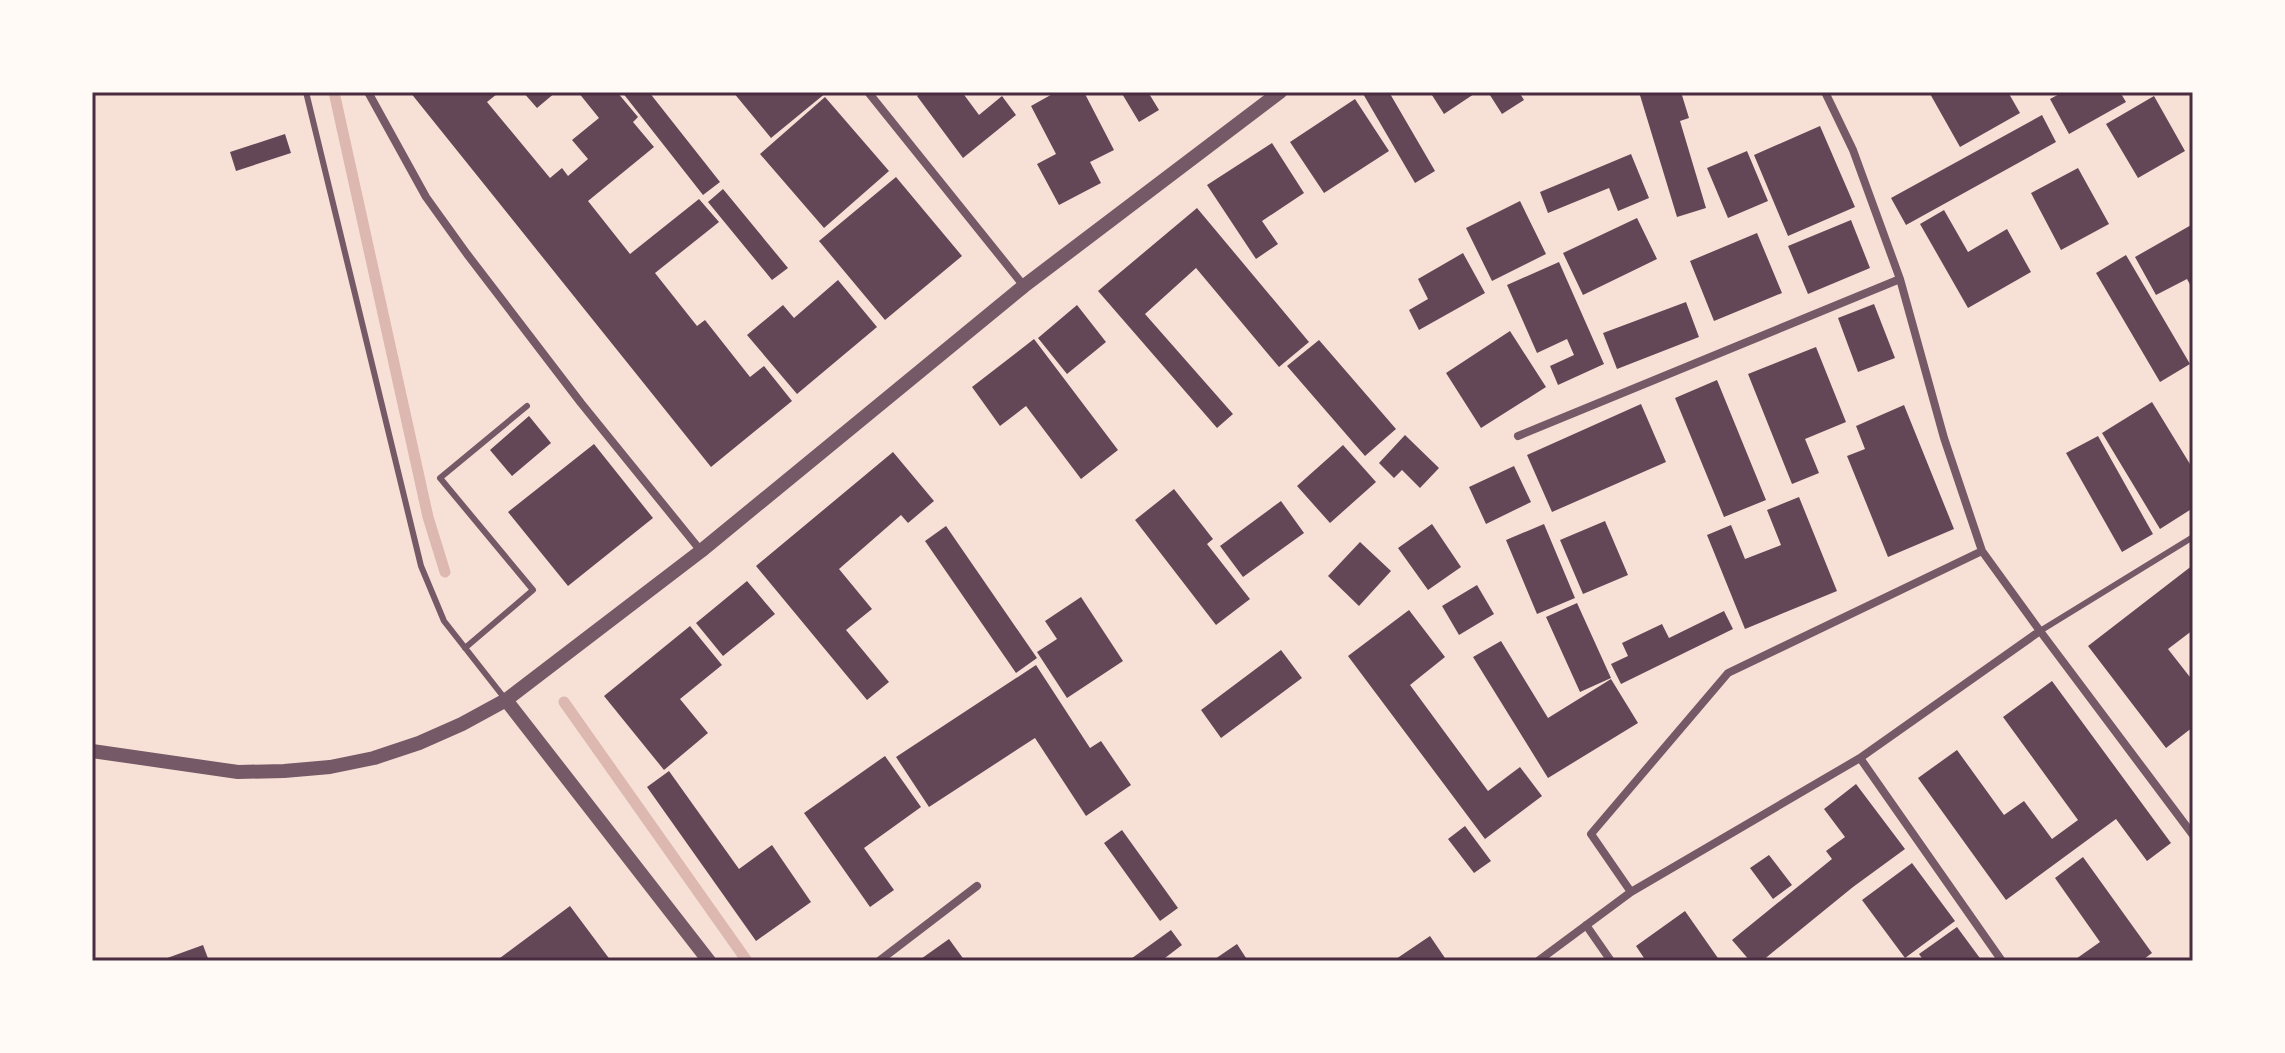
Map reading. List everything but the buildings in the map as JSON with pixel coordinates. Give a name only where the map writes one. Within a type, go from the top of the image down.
[{"type":"street","points":[[368,92],[426,197],[467,254],[581,403],[701,551]]},
{"type":"street","points":[[868,92],[1024,286]]},
{"type":"street","points":[[92,751],[238,772],[330,767],[374,758],[419,743],[506,700],[701,551],[1024,286],[1280,92]]},
{"type":"street","points":[[1825,92],[1853,150],[1900,279],[1944,438],[1982,551],[2193,835]]},
{"type":"street","points":[[1518,436],[1900,279]]},
{"type":"street","points":[[1631,892],[1591,834],[1728,673],[1982,551]]},
{"type":"street","points":[[1538,961],[1631,892],[1860,758],[2040,631]]},
{"type":"street","points":[[506,700],[709,961]]},
{"type":"street","points":[[1860,758],[2002,961]]},
{"type":"street","points":[[879,961],[977,886]]},
{"type":"street","points":[[1586,925],[1611,961]]},
{"type":"lane","points":[[306,92],[421,566],[444,621],[506,700]]},
{"type":"lane","points":[[465,648],[533,590],[440,478],[527,406]]},
{"type":"lane","points":[[2040,631],[2193,537]]},
{"type":"waterway","points":[[334,92],[428,517],[445,572]]},
{"type":"waterway","points":[[564,702],[747,961]]}]
